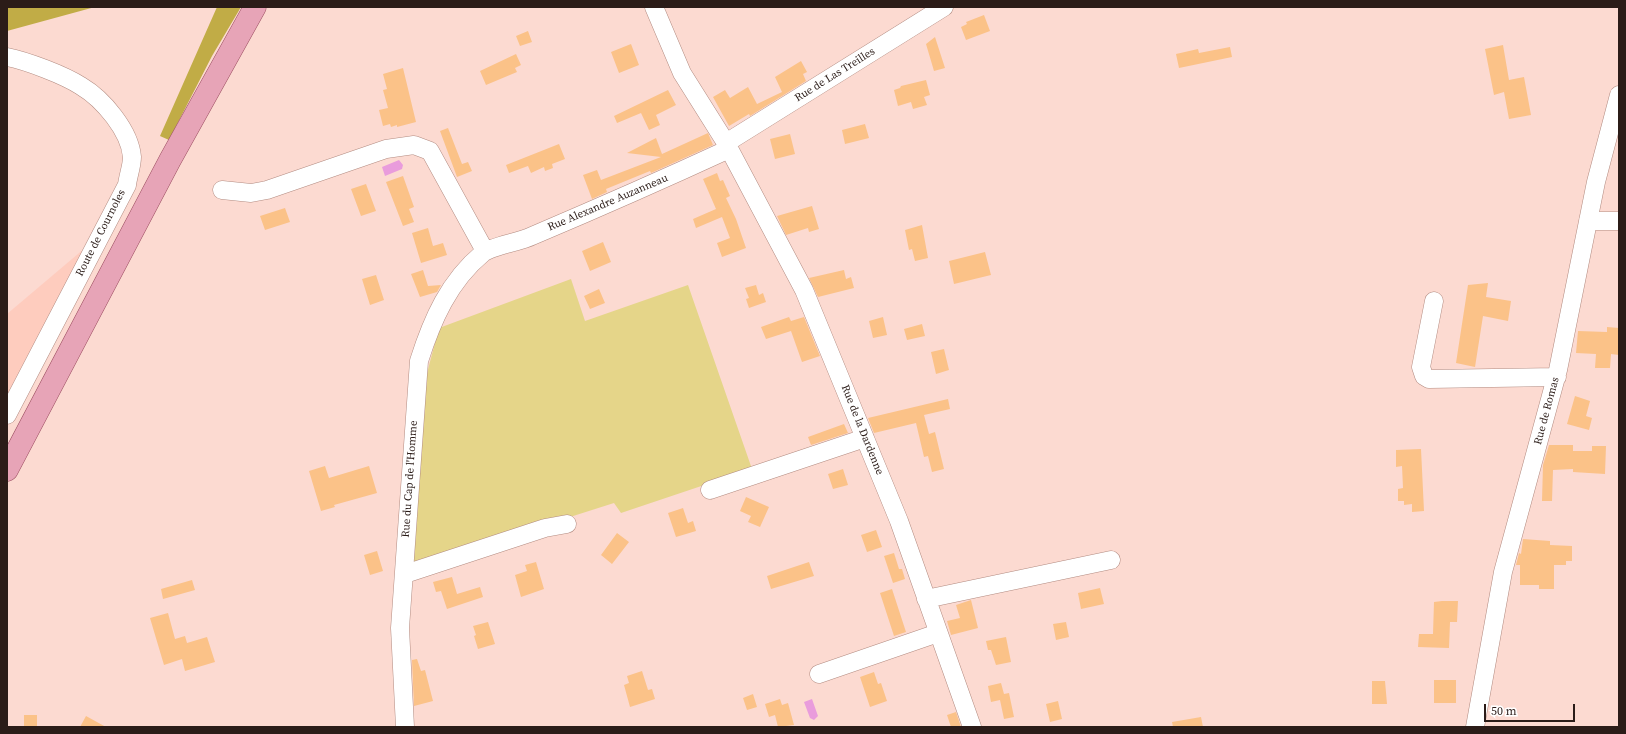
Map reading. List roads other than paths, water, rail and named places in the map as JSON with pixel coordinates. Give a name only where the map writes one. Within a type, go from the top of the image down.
[{"type":"main road","points":[[7,470],[170,160],[255,7]]},
{"type":"street","name":"Rue de la Dardenne","points":[[654,7],[682,73],[728,146],[804,290],[899,521],[972,727]]},
{"type":"street","name":"Rue de Las Treilles","points":[[728,146],[944,7]]},
{"type":"street","name":"Route de Cournoles","points":[[7,57],[23,60],[82,86],[106,108],[125,132],[132,157],[127,184],[7,415]]},
{"type":"street","name":"Rue de Romas","points":[[1475,727],[1503,572],[1556,377],[1596,182],[1619,94]]},
{"type":"street","points":[[222,190],[251,193],[267,190],[386,150],[414,145],[430,151],[485,251]]},
{"type":"street","name":"Rue Alexandre Auzanneau","points":[[485,251],[528,238],[658,182],[728,146]]},
{"type":"street","points":[[1588,221],[1619,221]]},
{"type":"street","name":"Rue du Cap de l'Homme","points":[[405,727],[400,628],[419,361],[430,327],[440,306],[459,278],[485,251]]},
{"type":"street","points":[[1434,300],[1421,367],[1424,376],[1430,380],[1556,377]]},
{"type":"street","points":[[710,490],[865,438]]},
{"type":"street","points":[[405,574],[545,528],[566,524]]},
{"type":"street","points":[[926,599],[1111,560]]},
{"type":"street","points":[[819,674],[938,634]]}]
